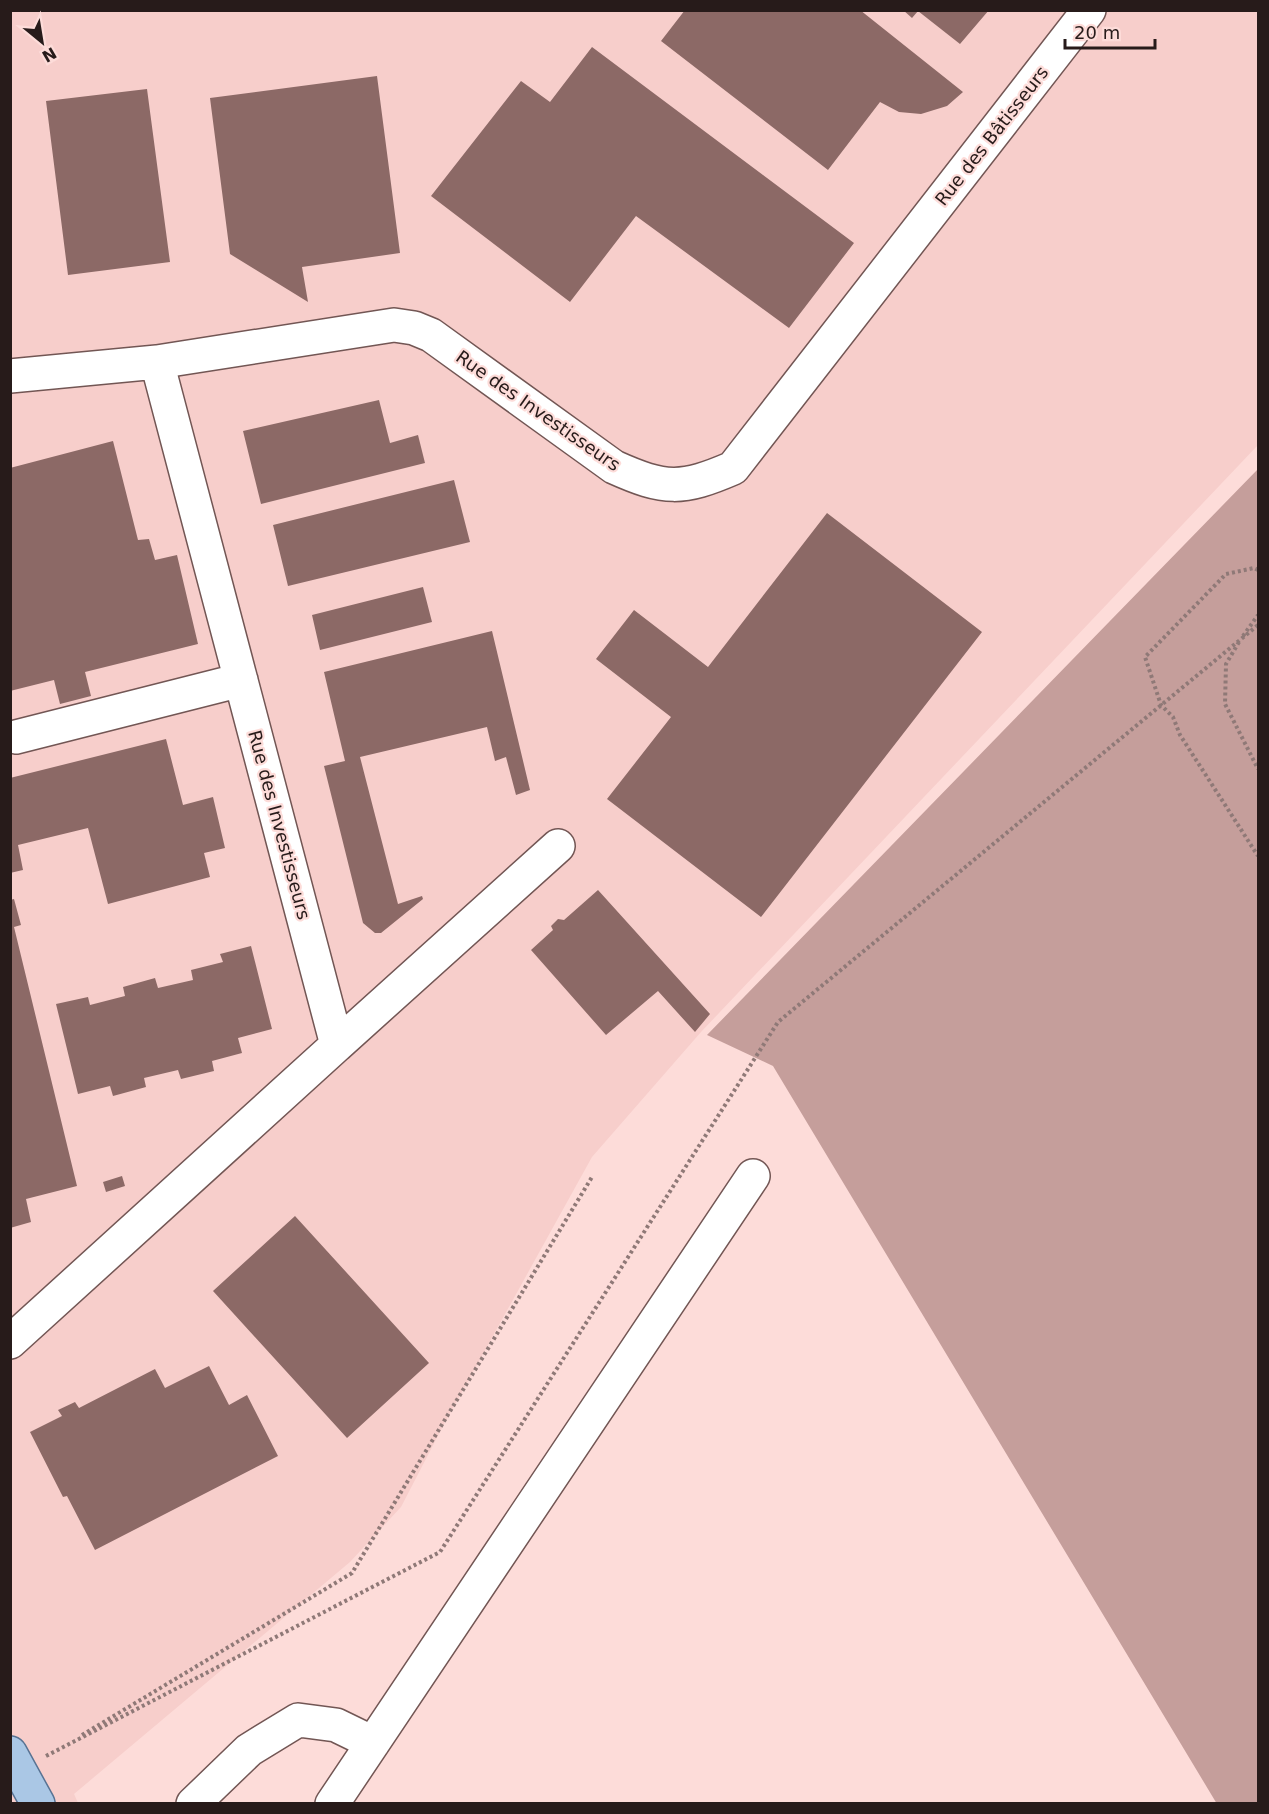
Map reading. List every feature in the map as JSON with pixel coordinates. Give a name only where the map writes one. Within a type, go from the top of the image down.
[{"type":"main road","points":[[15,1761],[38,1803]]},
{"type":"lane","name":"Rue des Bâtisseurs","points":[[894,262],[1089,10]]},
{"type":"lane","name":"Rue des Investisseurs","points":[[10,376],[158,362],[394,325],[414,328],[431,335],[614,467],[644,481],[676,486],[705,480],[733,468],[894,262]]},
{"type":"lane","name":"Rue des Investisseurs","points":[[158,362],[337,1045]]},
{"type":"lane","points":[[16,737],[241,680]]},
{"type":"lane","points":[[10,1342],[558,846]]},
{"type":"lane","points":[[332,1803],[753,1176]]},
{"type":"lane","points":[[193,1803],[249,1750],[298,1720],[336,1725],[373,1743]]},
{"type":"path","points":[[1258,570],[1226,574],[1145,657],[1161,705],[1173,717],[1179,735],[1258,856]]},
{"type":"path","points":[[1258,615],[1226,664],[1225,704],[1258,768]]},
{"type":"path","points":[[15,1761],[48,1755],[440,1552],[778,1022],[1258,625]]},
{"type":"path","points":[[48,1755],[352,1573],[592,1177]]},
{"type":"shaded area","points":[[11,11],[1258,11],[1258,445],[701,1032],[592,1157],[443,1426],[401,1507],[350,1562],[74,1794],[78,1803],[11,1804]]},
{"type":"shaded area","points":[[1258,469],[1258,1803],[1217,1804],[773,1066],[707,1035]]},
{"type":"building","points":[[685,10],[860,10],[963,92],[947,106],[921,114],[899,112],[880,102],[828,170],[661,41]]},
{"type":"building","points":[[903,10],[989,10],[960,44],[918,11],[912,18]]},
{"type":"building","points":[[592,47],[854,243],[789,328],[636,216],[570,302],[431,196],[521,81],[550,102]]},
{"type":"building","points":[[377,76],[400,253],[302,267],[308,302],[230,254],[210,98]]},
{"type":"building","points":[[147,89],[170,262],[68,275],[46,101]]},
{"type":"building","points":[[379,400],[390,443],[418,435],[425,463],[261,504],[243,431]]},
{"type":"building","points":[[113,441],[138,540],[149,539],[155,560],[177,555],[198,644],[85,672],[91,696],[60,704],[54,680],[10,691],[10,468]]},
{"type":"building","points":[[454,480],[470,542],[288,586],[273,525]]},
{"type":"building","points":[[827,513],[982,632],[761,917],[607,799],[671,717],[596,659],[634,610],[708,667]]},
{"type":"building","points":[[423,587],[432,622],[320,650],[312,615]]},
{"type":"building","points":[[492,631],[530,790],[516,795],[506,757],[495,761],[487,727],[360,757],[398,904],[422,896],[423,899],[381,933],[375,933],[363,923],[324,766],[345,761],[324,672]]},
{"type":"building","points":[[166,739],[183,805],[213,797],[225,848],[204,853],[210,877],[108,904],[88,828],[18,845],[23,870],[10,873],[10,778]]},
{"type":"building","points":[[598,890],[710,1014],[695,1032],[658,991],[606,1035],[531,950],[553,930],[551,926],[558,919],[564,920]]},
{"type":"building","points":[[14,899],[21,925],[14,927],[77,1186],[26,1199],[31,1222],[10,1228],[10,900]]},
{"type":"building","points":[[251,946],[272,1029],[238,1038],[242,1053],[212,1061],[214,1071],[181,1079],[178,1070],[144,1078],[146,1087],[113,1096],[110,1086],[78,1094],[56,1004],[88,997],[90,1005],[125,996],[123,987],[155,978],[158,988],[193,980],[191,970],[223,962],[220,954]]},
{"type":"building","points":[[122,1176],[125,1186],[106,1192],[103,1182]]},
{"type":"building","points":[[295,1216],[429,1363],[347,1438],[213,1291]]},
{"type":"building","points":[[209,1366],[229,1405],[247,1395],[278,1456],[95,1550],[67,1496],[63,1497],[30,1432],[62,1416],[58,1410],[75,1402],[79,1408],[155,1369],[165,1388]]}]
